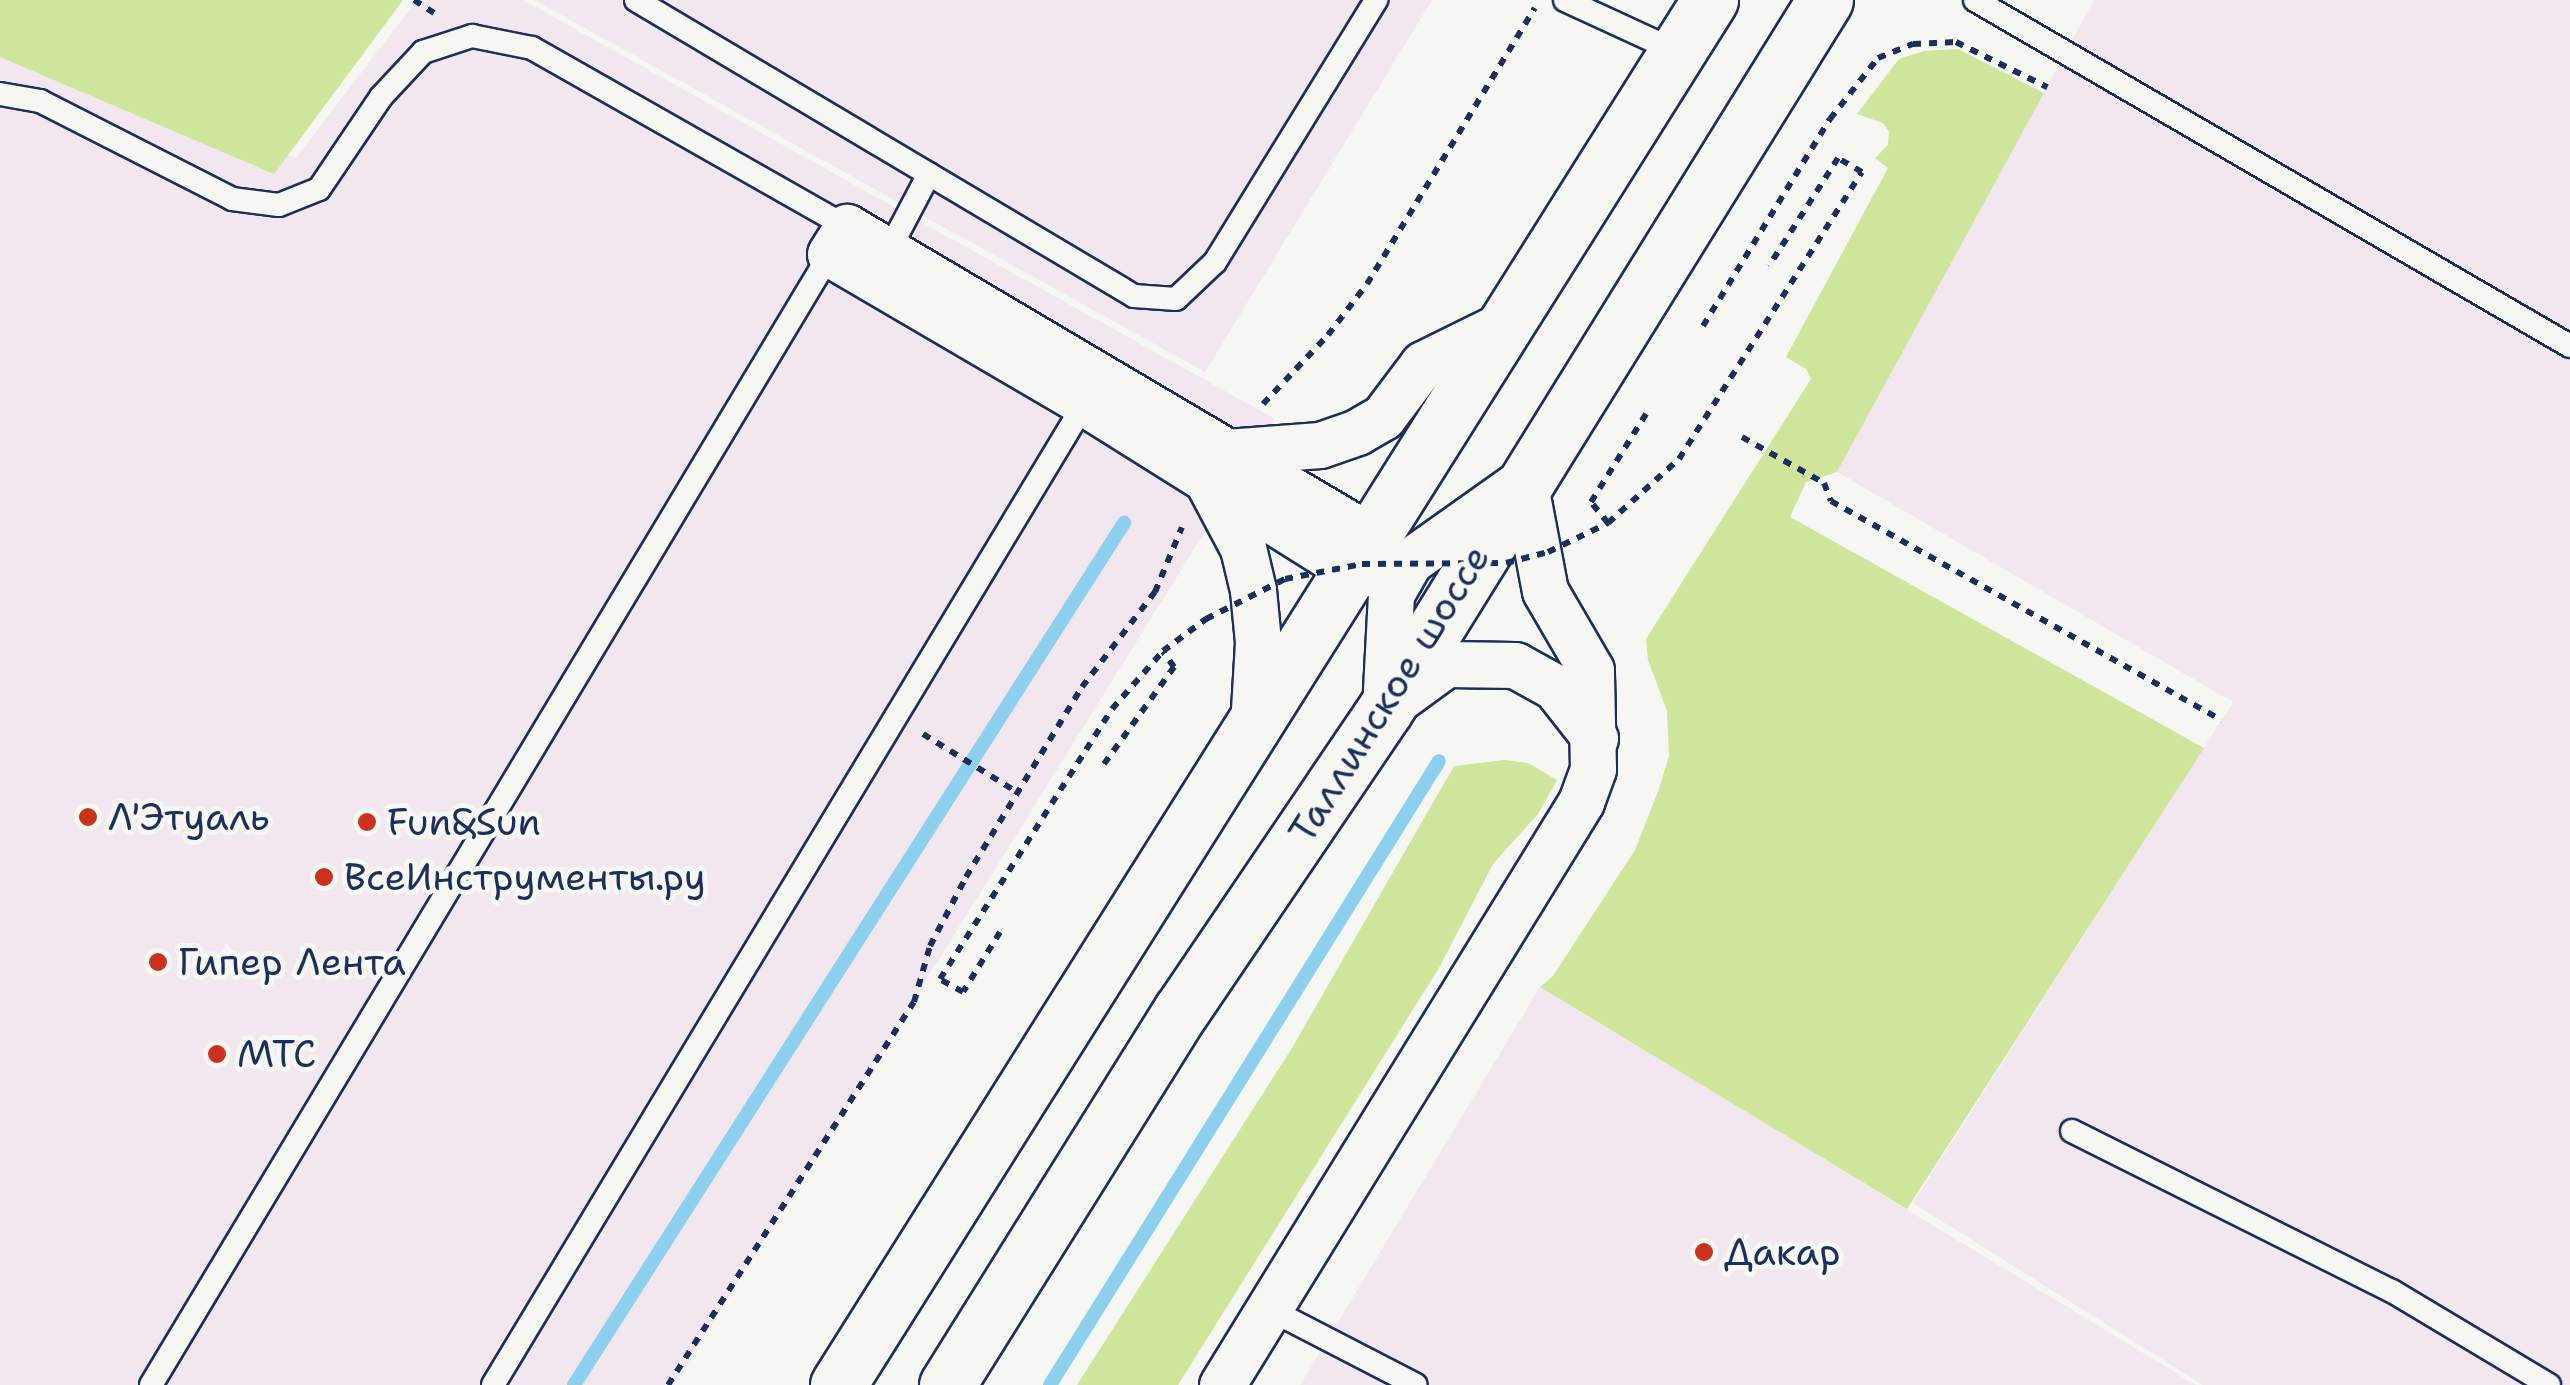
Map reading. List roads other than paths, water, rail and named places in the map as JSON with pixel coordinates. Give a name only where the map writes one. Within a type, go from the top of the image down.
[{"type":"main road","points":[[838,1385],[1253,727],[1374,562],[1510,321],[1710,0]]},
{"type":"main road","name":"Таллинское шоссе","points":[[947,1385],[1181,1010],[1385,710],[1524,480],[1826,0]]},
{"type":"street","points":[[838,241],[1086,402],[1216,466],[1320,445],[1357,432],[1383,417],[1424,364],[1510,321]]},
{"type":"street","points":[[838,241],[888,252],[1216,466],[1374,562],[1391,594],[1385,710]]},
{"type":"street","points":[[1216,466],[1253,590],[1258,642],[1253,727]]},
{"type":"street","points":[[1222,1385],[1581,802],[1592,769],[1595,738],[1591,670],[1545,590],[1524,480],[1410,561],[1374,562]]},
{"type":"street","points":[[1385,710],[1446,664],[1515,665],[1555,687],[1595,738]]},
{"type":"lane","points":[[636,0],[1134,296],[1176,300],[1215,262],[1376,0]]},
{"type":"lane","points":[[1565,0],[1678,52]]},
{"type":"lane","points":[[1976,0],[2570,346]]},
{"type":"lane","points":[[0,94],[40,101],[232,199],[279,205],[319,189],[380,97],[423,52],[472,36],[532,48],[838,241],[150,1385]]},
{"type":"lane","points":[[888,252],[929,174]]},
{"type":"lane","points":[[493,1385],[1086,402]]},
{"type":"lane","points":[[2072,1131],[2392,1292],[2549,1385]]},
{"type":"lane","points":[[1269,1310],[1416,1385]]},
{"type":"waterway","points":[[574,1385],[1124,523]]},
{"type":"waterway","points":[[1050,1385],[1439,761]]},
{"type":"place","name":"Л'Этуаль","points":[[88,817]]},
{"type":"place","name":"Fun&Sun","points":[[367,822]]},
{"type":"place","name":"ВсеИнструменты.ру","points":[[324,877]]},
{"type":"place","name":"Гипер Лента","points":[[158,962]]},
{"type":"place","name":"МТС","points":[[217,1054]]},
{"type":"place","name":"Дакар","points":[[1704,1252]]}]
